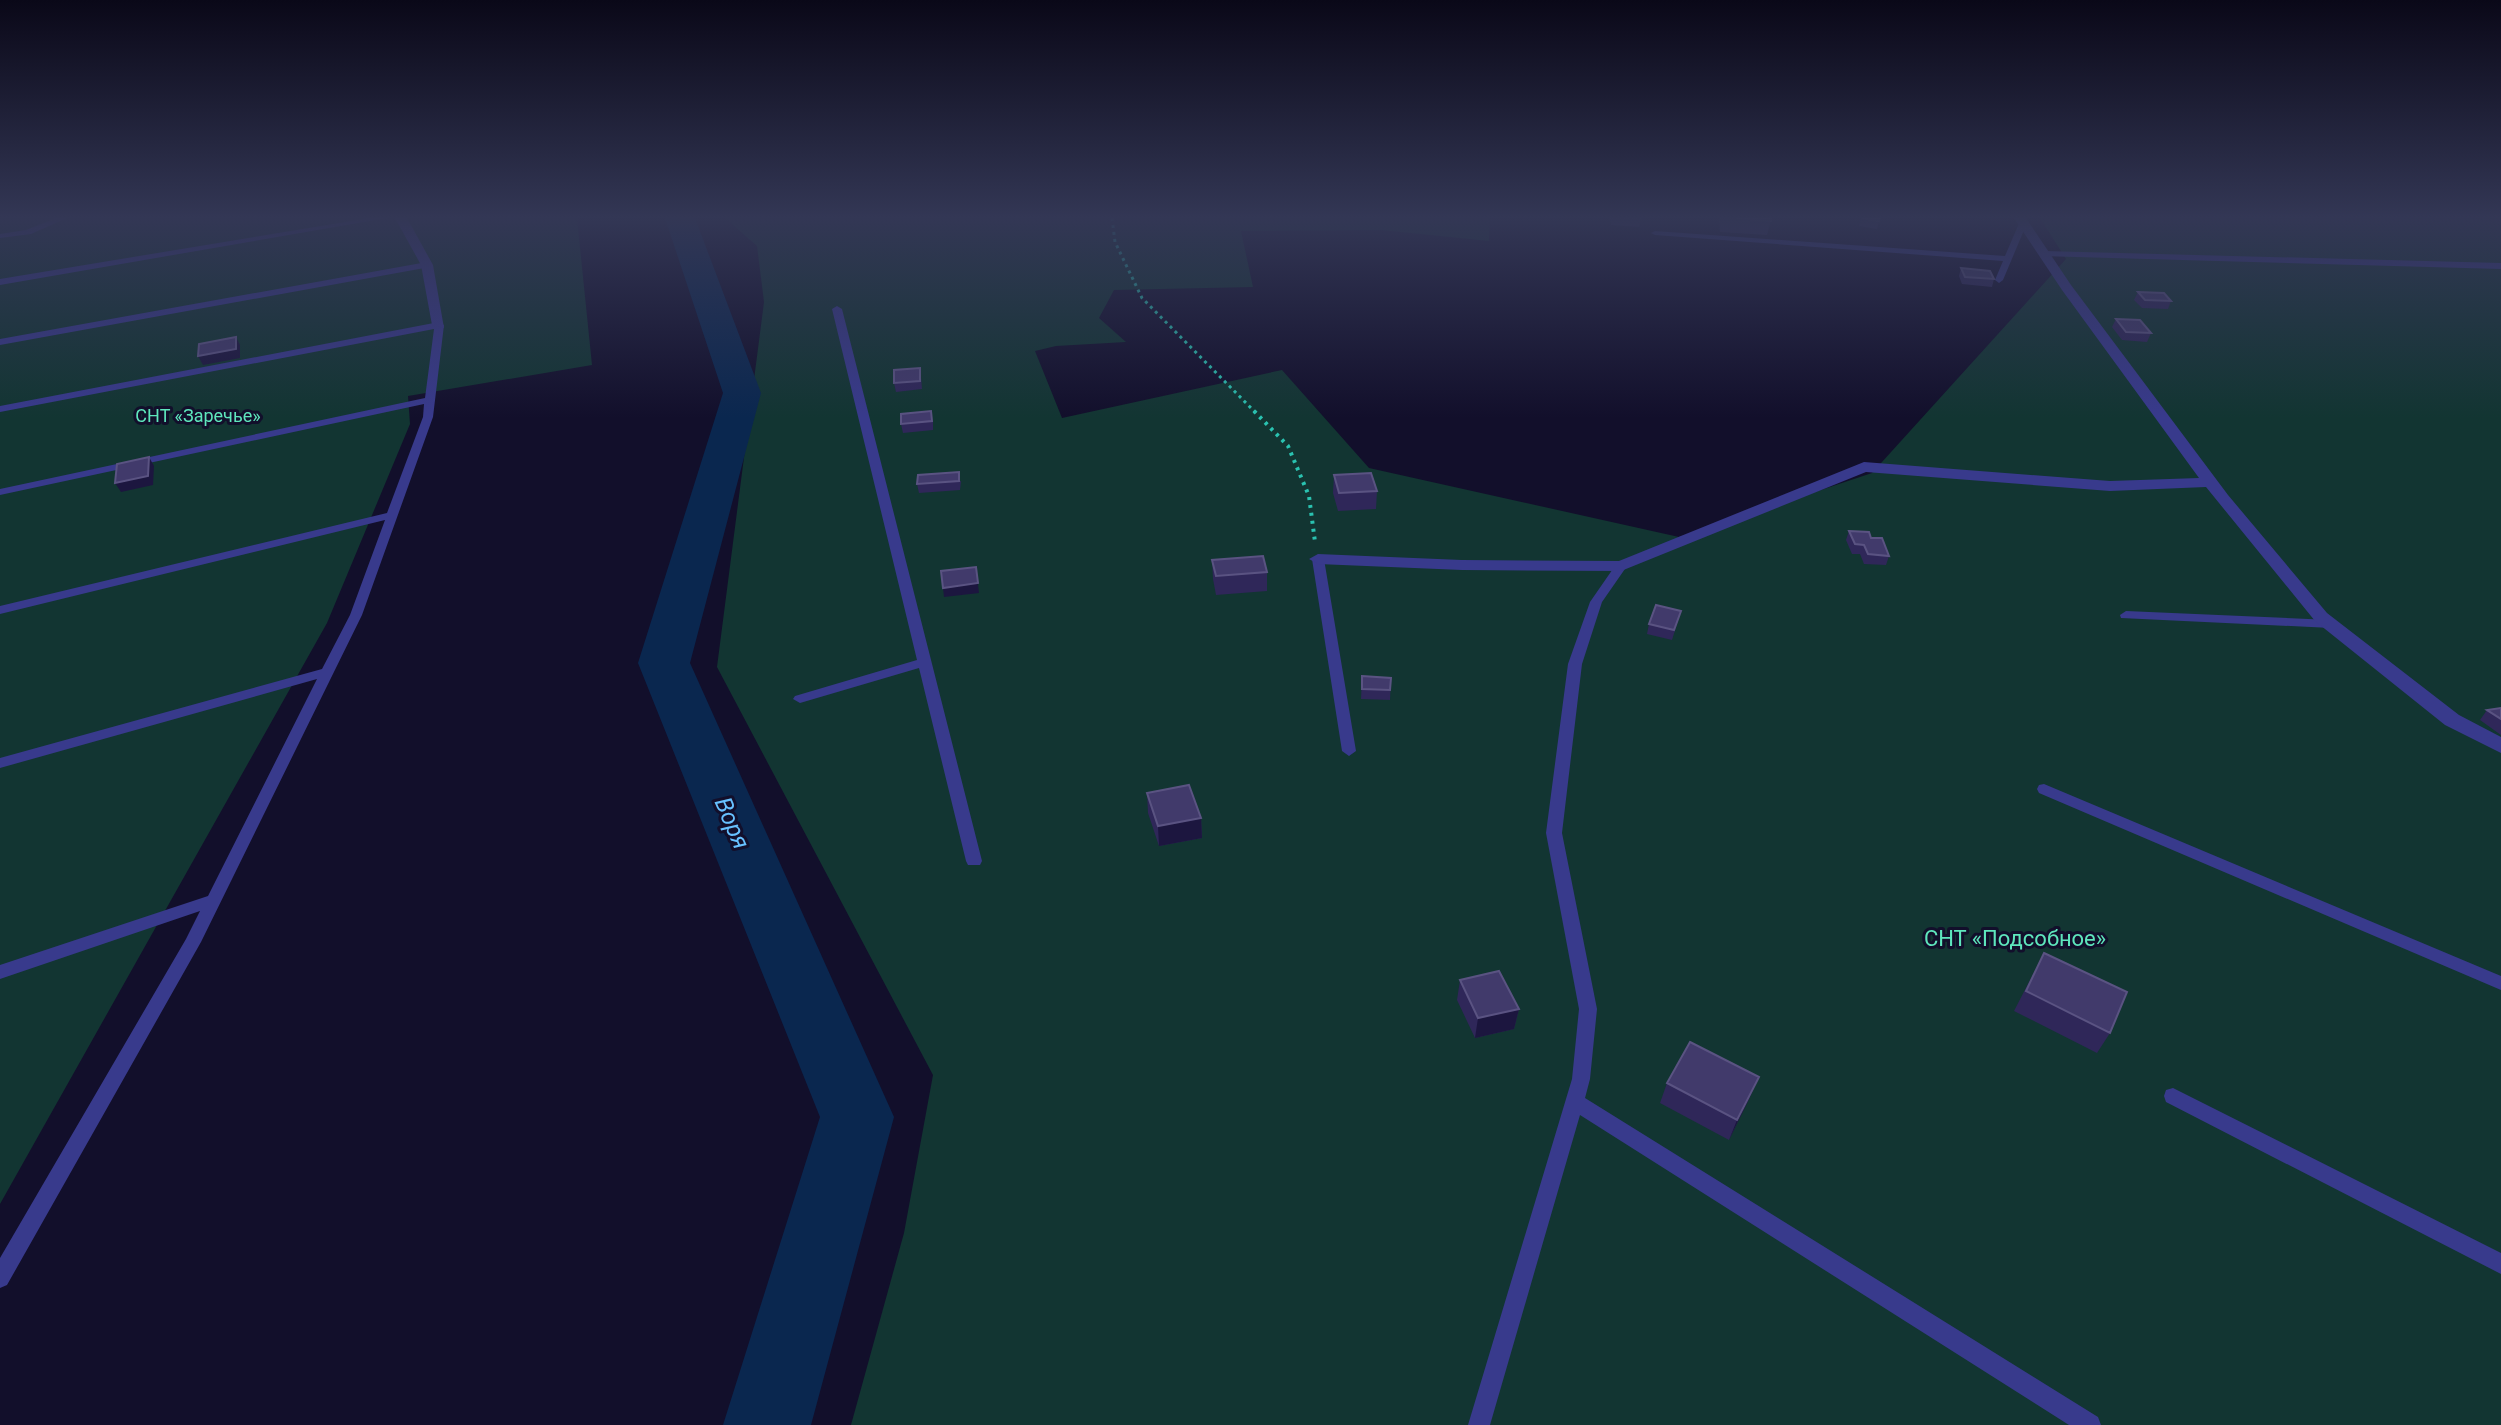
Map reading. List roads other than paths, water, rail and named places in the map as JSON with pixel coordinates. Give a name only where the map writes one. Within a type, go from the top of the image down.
[{"type":"street","points":[[431,284],[439,325]]},
{"type":"street","points":[[2066,284],[2210,482],[2331,624],[2452,720],[2501,746]]},
{"type":"street","points":[[1318,559],[1462,565],[1621,566],[1864,467],[2110,486],[2210,482]]},
{"type":"lane","points":[[0,342],[319,284]]},
{"type":"lane","points":[[837,309],[974,861]]},
{"type":"lane","points":[[0,409],[439,325],[428,417],[356,615],[214,900],[0,1278]]},
{"type":"lane","points":[[0,492],[430,400]]},
{"type":"lane","points":[[0,610],[392,515]]},
{"type":"lane","points":[[1318,559],[1349,751]]},
{"type":"lane","points":[[1479,1425],[1581,1079],[1588,1009],[1554,833],[1575,664],[1596,602],[1621,566]]},
{"type":"lane","points":[[2126,615],[2331,624]]},
{"type":"lane","points":[[800,699],[924,662]]},
{"type":"lane","points":[[0,763],[328,672]]},
{"type":"lane","points":[[2044,789],[2501,983]]},
{"type":"lane","points":[[0,972],[214,900]]},
{"type":"lane","points":[[2173,1096],[2501,1264]]},
{"type":"lane","points":[[1574,1101],[2090,1425]]},
{"type":"waterway","name":"Воря","points":[[704,284],[742,393],[664,663],[857,1117],[767,1425]]},
{"type":"park label","name":"СНТ «Заречье»","points":[[198,416]]},
{"type":"park label","name":"СНТ «Подсобное»","points":[[2015,938]]}]
